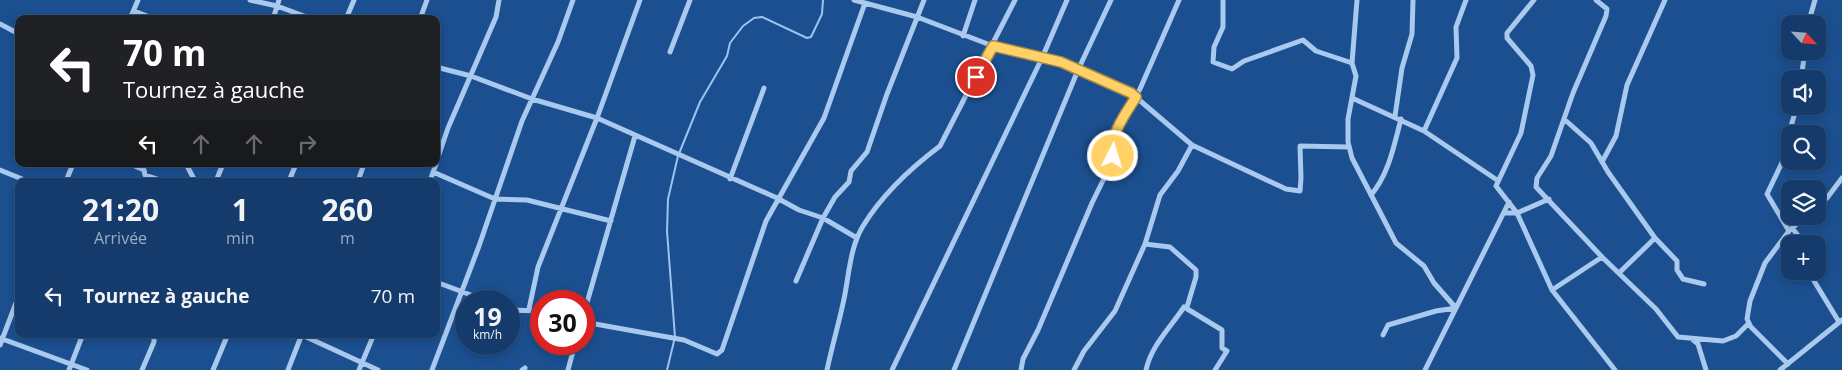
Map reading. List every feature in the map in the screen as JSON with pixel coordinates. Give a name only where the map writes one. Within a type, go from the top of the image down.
[{"type":"street","points":[[132,15],[138,0]]},
{"type":"street","points":[[250,0],[278,3],[304,15]]},
{"type":"street","points":[[348,15],[354,0]]},
{"type":"street","points":[[421,15],[427,0]]},
{"type":"street","points":[[440,151],[448,128],[496,17],[499,0]]},
{"type":"street","points":[[463,290],[532,99],[558,42],[573,0]]},
{"type":"street","points":[[520,310],[528,309],[538,266],[597,118],[640,0]]},
{"type":"street","points":[[670,52],[690,0]]},
{"type":"street","points":[[854,0],[917,17],[993,46],[1061,62],[1105,80],[1134,95],[1192,145],[1286,189],[1300,191],[1302,178],[1300,146],[1349,147]]},
{"type":"street","points":[[796,280],[823,218],[835,197],[849,182],[851,171],[867,152],[924,0]]},
{"type":"street","points":[[963,36],[975,0]]},
{"type":"street","points":[[827,370],[844,297],[847,274],[857,238],[863,226],[883,199],[940,146],[1015,0]]},
{"type":"street","points":[[892,370],[1042,58],[1066,0]]},
{"type":"street","points":[[954,370],[968,331],[1078,70],[1111,0]]},
{"type":"street","points":[[1021,370],[1023,359],[1038,330],[1092,203],[1113,160],[1112,143],[1117,126],[1134,95],[1140,90],[1179,0]]},
{"type":"street","points":[[1223,0],[1223,27],[1214,47],[1213,62],[1232,69],[1244,61],[1303,40],[1316,51],[1352,63]]},
{"type":"street","points":[[1357,0],[1352,63],[1356,76],[1348,119],[1349,147],[1360,177],[1396,243],[1424,266],[1434,283],[1456,308]]},
{"type":"street","points":[[1371,195],[1380,185],[1388,165],[1398,118],[1402,68],[1412,34],[1413,0]]},
{"type":"street","points":[[1424,131],[1458,58],[1456,27],[1466,0]]},
{"type":"street","points":[[1534,0],[1507,34],[1507,38],[1532,68],[1533,75],[1521,133],[1503,173],[1497,180],[1496,186],[1517,213],[1552,290],[1615,370]]},
{"type":"street","points":[[1596,0],[1607,9],[1606,16],[1551,156],[1535,183],[1549,199],[1602,257],[1620,272],[1656,309],[1676,335],[1692,338],[1730,339],[1748,324],[1750,301],[1756,284],[1774,249],[1796,225]]},
{"type":"street","points":[[1602,162],[1616,136],[1627,85],[1664,0]]},
{"type":"street","points":[[1811,15],[1815,0]]},
{"type":"street","points":[[274,15],[278,3]]},
{"type":"street","points":[[595,324],[680,339],[717,354],[722,350],[747,271],[766,221],[777,198],[800,163],[824,118],[865,3]]},
{"type":"street","points":[[134,11],[144,15]]},
{"type":"street","points":[[0,24],[15,32]]},
{"type":"street","points":[[440,68],[471,76],[532,99],[597,118],[678,153],[730,179],[777,198],[799,210],[823,218],[857,238]]},
{"type":"street","points":[[730,179],[764,88]]},
{"type":"street","points":[[1352,98],[1424,131],[1497,180]]},
{"type":"street","points":[[1794,115],[1789,133],[1787,152],[1767,194],[1790,230],[1795,235]]},
{"type":"street","points":[[1564,119],[1591,144],[1655,238],[1677,260],[1677,270],[1683,279],[1704,284]]},
{"type":"street","points":[[591,290],[635,136]]},
{"type":"street","points":[[1074,370],[1084,350],[1115,311],[1145,244],[1160,195],[1178,171],[1192,145]]},
{"type":"street","points":[[135,167],[156,178]]},
{"type":"street","points":[[144,167],[144,178]]},
{"type":"street","points":[[431,178],[435,167]]},
{"type":"street","points":[[0,170],[20,178]]},
{"type":"street","points":[[433,172],[495,199],[527,200],[559,210],[611,221]]},
{"type":"street","points":[[1826,199],[1842,178]]},
{"type":"street","points":[[1504,213],[1517,213],[1549,199]]},
{"type":"street","points":[[1424,370],[1456,308],[1476,262],[1509,202]]},
{"type":"street","points":[[1620,272],[1655,238]]},
{"type":"street","points":[[1145,244],[1170,247],[1196,270],[1196,277],[1187,307],[1184,307],[1173,324],[1154,346],[1153,355],[1146,370]]},
{"type":"street","points":[[1552,290],[1602,257]]},
{"type":"street","points":[[1780,370],[1841,321],[1814,280]]},
{"type":"street","points":[[440,284],[455,290]]},
{"type":"street","points":[[0,345],[15,305]]},
{"type":"street","points":[[1184,307],[1222,330],[1222,348],[1228,351],[1215,370]]},
{"type":"street","points":[[1383,335],[1388,325],[1436,311],[1456,308]]},
{"type":"street","points":[[432,370],[455,311]]},
{"type":"street","points":[[1748,324],[1788,364]]},
{"type":"street","points":[[70,367],[81,338]]},
{"type":"street","points":[[142,370],[154,338]]},
{"type":"street","points":[[213,370],[226,338]]},
{"type":"street","points":[[288,370],[300,338]]},
{"type":"street","points":[[309,338],[361,367],[378,370]]},
{"type":"street","points":[[361,367],[372,338]]},
{"type":"street","points":[[1692,338],[1698,344],[1706,370]]},
{"type":"street","points":[[1,339],[70,367],[87,370]]},
{"type":"street","points":[[568,370],[572,355]]},
{"type":"waterway","points":[[667,370],[675,337],[667,231],[668,199],[678,156],[700,102],[727,56],[730,43],[743,26],[754,18],[762,17],[807,38],[811,37],[822,14],[823,0]]},
{"type":"route","points":[[976,77],[993,46],[1061,62],[1131,93],[1136,97],[1122,122],[1117,126],[1112,143],[1113,156]]}]
